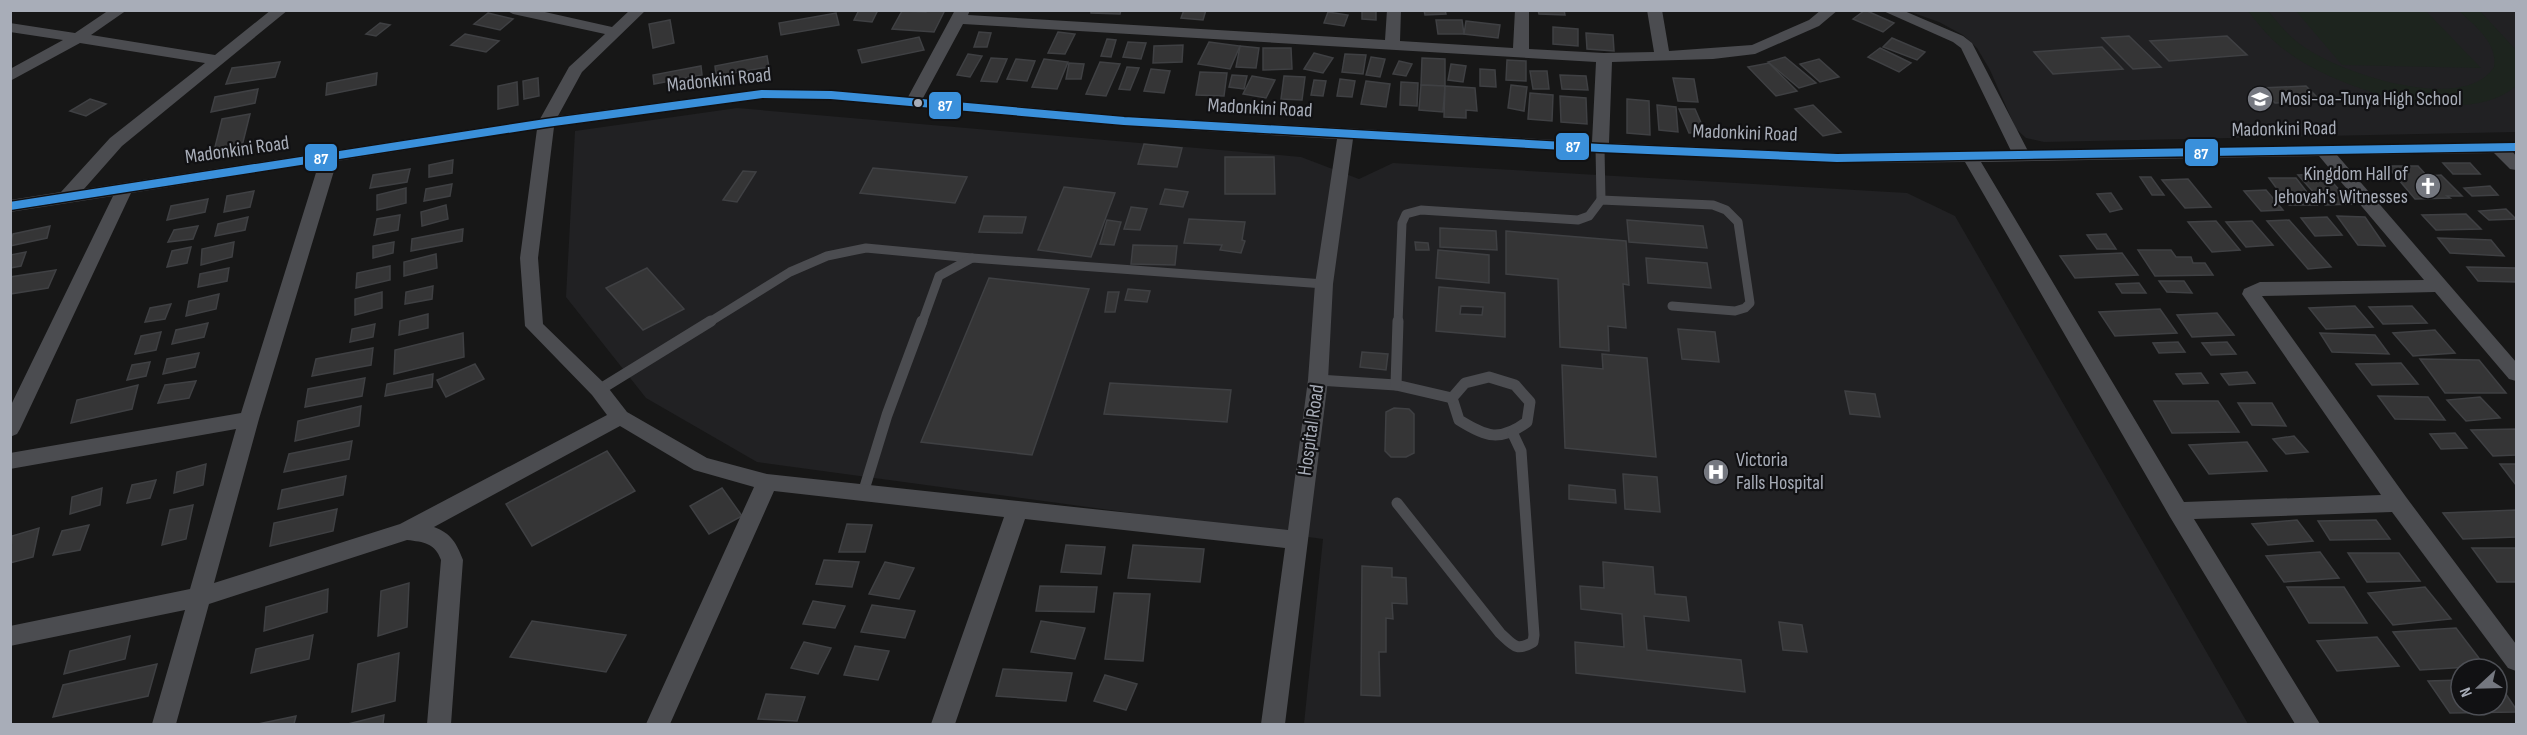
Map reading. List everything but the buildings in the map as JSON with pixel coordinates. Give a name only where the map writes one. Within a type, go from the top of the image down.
[{"type":"street","points":[[10,76],[77,38],[120,10]]},
{"type":"street","points":[[66,198],[116,141],[281,10]]},
{"type":"street","points":[[513,10],[616,32]]},
{"type":"street","points":[[639,10],[574,70],[546,123],[529,258],[534,326],[599,390],[620,417],[701,465],[767,482],[1295,540]]},
{"type":"street","points":[[1392,46],[1394,10]]},
{"type":"street","points":[[1521,54],[1522,10]]},
{"type":"street","points":[[1654,10],[1662,56]]},
{"type":"street","points":[[913,102],[961,15],[1392,46],[1604,58],[1755,49],[1814,23],[1830,10]]},
{"type":"street","points":[[1888,10],[1958,39],[1967,46],[2022,156]]},
{"type":"street","points":[[10,27],[218,60]]},
{"type":"street","points":[[1600,148],[1604,58]]},
{"type":"street","name":"Madonkini Road","points":[[10,206],[546,123],[762,94],[831,95],[1124,121],[1600,148],[1838,158],[2517,147]]},
{"type":"street","name":"Hospital Road","points":[[1273,724],[1295,540],[1318,380],[1324,284],[1346,134]]},
{"type":"street","points":[[2498,147],[2517,165]]},
{"type":"street","points":[[2322,149],[2517,374]]},
{"type":"street","points":[[1970,157],[2178,511],[2308,724]]},
{"type":"street","points":[[164,724],[249,419],[329,158]]},
{"type":"street","points":[[10,429],[125,188]]},
{"type":"street","points":[[2441,286],[2260,288],[2251,294],[2398,503],[2517,661]]},
{"type":"street","points":[[10,636],[200,597],[407,531],[620,417]]},
{"type":"street","points":[[10,461],[249,419]]},
{"type":"street","points":[[658,724],[767,482]]},
{"type":"street","points":[[2178,511],[2398,503]]},
{"type":"street","points":[[943,724],[1017,511]]},
{"type":"street","points":[[407,531],[433,535],[447,545],[453,560],[439,724]]},
{"type":"lane","points":[[1396,385],[1402,223],[1406,214],[1420,210],[1578,220],[1589,216],[1601,200],[1600,148]]},
{"type":"lane","points":[[1601,200],[1713,205],[1726,210],[1738,222],[1750,303],[1745,308],[1735,311],[1672,306]]},
{"type":"lane","points":[[599,390],[790,272],[827,256],[866,248],[1324,284]]},
{"type":"lane","points":[[863,493],[887,416],[909,361],[933,288],[939,276],[972,258]]},
{"type":"lane","points":[[1489,377],[1515,385],[1530,402],[1527,422],[1513,434],[1497,436],[1480,434],[1459,420],[1452,398],[1465,383],[1489,377]]},
{"type":"lane","points":[[1318,380],[1396,385],[1452,398]]},
{"type":"lane","points":[[1397,503],[1500,633],[1516,647],[1523,648],[1533,642],[1534,635],[1521,451],[1513,434]]},
{"type":"shaded area","name":"Mosi-oa-Tunya High School","points":[[1908,11],[2516,11],[2516,132],[2044,142],[2026,138],[2016,129],[1990,70],[1977,48],[1963,35],[1939,22]]},
{"type":"shaded area","points":[[2248,11],[2268,11],[2284,30],[2304,47],[2345,68],[2401,85],[2430,89],[2456,88],[2478,81],[2494,67],[2494,58],[2489,43],[2459,11],[2480,11],[2516,50],[2516,86],[2493,99],[2465,105],[2434,105],[2401,100],[2338,80],[2311,67],[2283,49]]},
{"type":"shaded area","points":[[2296,11],[2426,11],[2481,68],[2342,65]]},
{"type":"shaded area","name":"Victoria Falls Hospital","points":[[737,108],[1301,157],[1359,179],[1393,163],[1907,193],[1955,216],[2248,724],[1304,724],[1323,539],[757,462],[646,398],[566,297],[575,131]]},
{"type":"transit line","name":"87","points":[[10,206],[546,123],[762,94],[831,95],[1124,121],[1600,148],[1837,158],[2516,147]]},
{"type":"place","name":"Mosi-oa-Tunya High School","points":[[2260,99]]},
{"type":"place","name":"Kingdom Hall of Jehovah's Witnesses","points":[[2428,186]]},
{"type":"place","name":"Victoria Falls Hospital","points":[[1716,472]]}]
